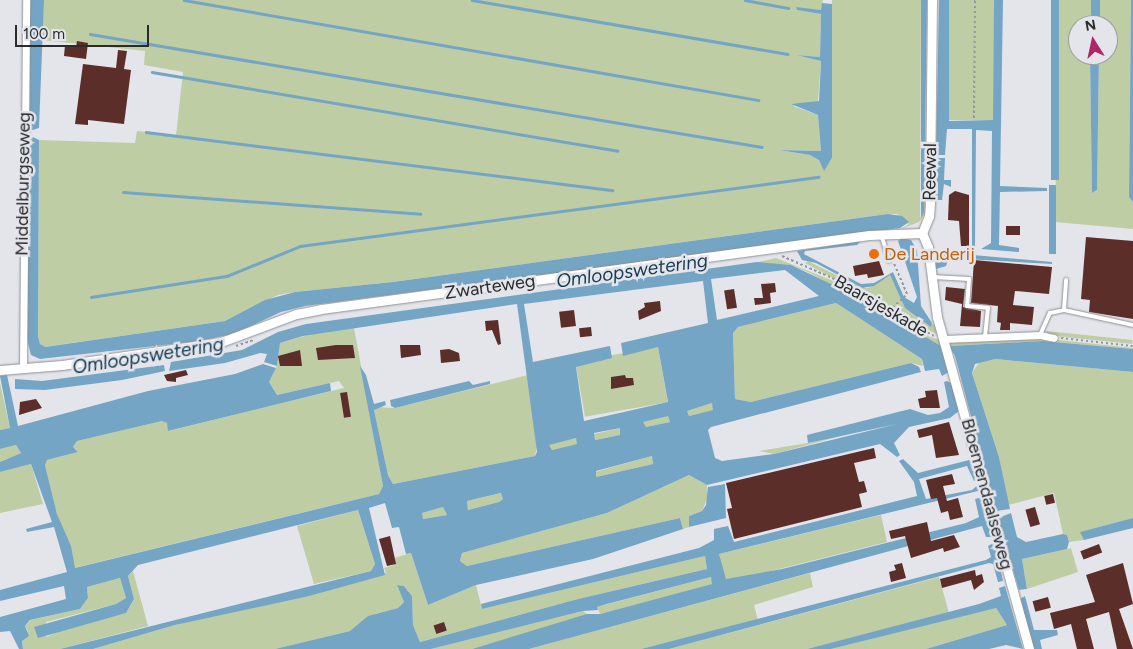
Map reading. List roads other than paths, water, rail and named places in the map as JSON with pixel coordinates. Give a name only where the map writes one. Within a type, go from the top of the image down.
[{"type":"street","name":"Middelburgseweg","points":[[23,367],[26,0]]},
{"type":"street","name":"Reewal","points":[[922,232],[930,203],[932,0]]},
{"type":"street","name":"Zwarteweg","points":[[0,370],[62,365],[221,342],[296,314],[420,300],[606,275],[751,255],[881,234],[922,232]]},
{"type":"street","points":[[922,232],[928,247],[931,278],[945,342]]},
{"type":"street","name":"Baarsjeskade","points":[[945,342],[1040,335],[1054,338]]},
{"type":"street","name":"Bloemendaalseweg","points":[[945,342],[1029,649]]},
{"type":"lane","points":[[881,234],[889,261]]},
{"type":"lane","points":[[931,278],[969,279],[967,306],[988,308],[985,338]]},
{"type":"lane","points":[[1064,310],[1066,280]]},
{"type":"lane","points":[[1040,335],[1050,313],[1064,310],[1133,325]]},
{"type":"water","points":[[30,0],[44,0],[39,128],[33,130],[28,129]]},
{"type":"water","points":[[921,0],[927,0],[924,212],[921,218]]},
{"type":"water","points":[[939,0],[949,0],[949,121],[993,120],[994,0],[1003,0],[1000,186],[1047,188],[1047,191],[1000,192],[999,245],[1019,248],[1019,252],[981,249],[991,243],[992,131],[976,130],[975,246],[972,246],[972,129],[947,129],[945,155],[936,155]]},
{"type":"water","points":[[1051,0],[1059,0],[1059,180],[1051,180]]},
{"type":"water","points":[[1091,0],[1100,0],[1100,15],[1091,15]]},
{"type":"water","points":[[1131,0],[1133,0],[1133,202],[1129,197]]},
{"type":"water","points":[[822,3],[832,4],[832,158],[824,171],[819,160],[810,155],[779,150],[821,151],[818,115],[791,104],[819,101],[821,61],[796,55],[820,57],[821,14],[797,10],[796,7],[821,10]]},
{"type":"water","points":[[1090,65],[1099,65],[1097,190],[1092,193]]},
{"type":"water","points":[[33,137],[39,140],[38,336],[40,344],[45,347],[225,321],[265,300],[295,292],[393,282],[888,214],[902,216],[909,222],[900,228],[305,306],[281,312],[233,334],[199,341],[40,359],[31,355],[27,339],[28,139]]},
{"type":"water","points":[[937,158],[945,158],[944,180],[951,180],[951,187],[944,184],[942,200],[936,200]]},
{"type":"water","points":[[1049,185],[1056,185],[1056,254],[1049,254]]},
{"type":"water","points":[[902,238],[911,240],[917,250],[921,306],[932,323],[931,327],[905,308],[890,275],[874,286],[862,288],[816,263],[802,260],[797,251],[861,241],[857,245],[805,251],[804,254],[861,284],[874,283],[893,272],[904,297],[914,303],[917,297],[898,241]]},
{"type":"water","points":[[939,252],[1052,262],[1052,264],[949,258],[946,266],[936,269],[935,255]]},
{"type":"water","points":[[757,262],[791,265],[850,293],[941,346],[949,372],[942,376],[939,369],[925,371],[922,359],[836,303],[738,327],[733,333],[735,399],[751,402],[911,363],[919,367],[921,372],[711,427],[708,430],[715,458],[722,461],[774,454],[897,424],[808,443],[807,435],[910,409],[928,415],[940,413],[949,407],[944,382],[947,381],[951,383],[959,411],[950,418],[909,427],[894,443],[900,455],[897,457],[880,444],[707,485],[689,475],[607,513],[462,553],[460,561],[467,566],[680,518],[683,529],[593,559],[476,585],[428,605],[411,553],[406,554],[399,527],[392,528],[385,503],[369,508],[385,575],[309,596],[175,625],[93,649],[60,649],[371,571],[375,564],[358,510],[138,565],[128,576],[134,599],[126,613],[38,638],[34,627],[116,604],[126,598],[120,578],[87,587],[88,598],[80,609],[30,620],[25,626],[29,636],[22,641],[23,649],[19,649],[10,631],[0,632],[0,617],[66,599],[64,586],[0,601],[0,590],[67,572],[54,527],[27,532],[26,529],[52,522],[31,464],[0,472],[0,462],[21,453],[16,445],[0,449],[0,430],[10,428],[0,376],[7,375],[18,426],[148,391],[235,374],[263,364],[276,368],[269,382],[277,395],[330,383],[331,391],[168,431],[167,423],[162,421],[77,441],[73,447],[78,452],[47,460],[45,465],[57,514],[71,546],[75,568],[379,494],[383,486],[360,366],[366,375],[374,404],[385,401],[386,405],[374,410],[388,475],[393,484],[535,456],[537,452],[517,304],[303,336],[280,343],[277,366],[264,362],[267,354],[260,353],[225,363],[169,371],[171,362],[242,350],[278,332],[306,324]],"holes":[[[785,270],[819,296],[717,320],[711,279]],[[703,281],[708,323],[621,343],[623,356],[658,347],[668,402],[584,421],[576,367],[612,358],[610,346],[533,362],[524,304]],[[712,403],[713,410],[689,416],[687,411]],[[668,416],[670,422],[646,427],[643,422]],[[620,428],[620,435],[595,440],[594,433]],[[576,438],[577,444],[552,450],[549,445]],[[652,456],[653,464],[596,477],[596,471]],[[501,493],[503,499],[499,502],[468,510],[467,501]],[[443,507],[447,515],[423,519],[422,513]]]},
{"type":"water","points":[[1042,341],[1133,349],[1133,372],[995,359],[975,364],[972,373],[999,457],[1010,509],[996,511],[955,356],[949,346]]},
{"type":"water","points":[[164,365],[165,371],[122,380],[45,390],[15,389],[15,379],[42,381]]},
{"type":"water","points":[[469,381],[473,385],[490,381],[490,384],[395,408],[391,406],[390,400]]},
{"type":"water","points":[[903,459],[918,473],[973,459],[977,480],[974,481],[967,466],[919,479],[926,499],[972,490],[979,484],[982,490],[719,554],[726,579],[782,569],[966,523],[979,517],[975,499],[979,498],[984,499],[995,537],[986,537],[982,526],[529,649],[472,649],[587,614],[600,614],[712,584],[711,577],[607,604],[597,607],[598,610],[583,611],[431,649],[275,649],[350,631],[368,616],[398,608],[404,602],[397,585],[404,586],[412,596],[413,625],[420,642],[578,599],[707,569],[705,556],[482,609],[481,604],[699,548],[714,540],[714,529],[728,526],[734,542],[917,496],[914,482],[899,461]]},
{"type":"water","points":[[725,484],[726,518],[689,527],[689,516],[702,511],[706,505],[708,487]]},
{"type":"water","points":[[1011,513],[1017,537],[1026,542],[1063,534],[1067,535],[1069,542],[1067,549],[1022,559],[1027,589],[1019,590],[998,518]]},
{"type":"water","points":[[1133,518],[1133,528],[1084,540],[1080,532]]},
{"type":"water","points":[[995,542],[1003,581],[998,582],[993,564],[989,563],[669,649],[641,649],[986,560],[991,557],[988,546]]},
{"type":"water","points":[[1005,586],[1023,649],[1006,645],[989,649],[926,649],[1007,625],[996,608],[831,649],[807,649],[979,604],[1001,596],[999,588]]},
{"type":"water","points":[[1025,596],[1034,630],[1057,630],[1058,635],[1040,640],[1042,649],[1034,649],[1020,599]]},
{"type":"waterway","points":[[184,0],[758,100]]},
{"type":"waterway","points":[[472,0],[787,54]]},
{"type":"waterway","points":[[745,0],[788,8]]},
{"type":"waterway","points":[[90,34],[762,147]]},
{"type":"waterway","points":[[152,72],[617,151]]},
{"type":"waterway","points":[[146,132],[612,190]]},
{"type":"waterway","points":[[91,297],[227,276],[300,246],[818,177]]},
{"type":"waterway","points":[[123,192],[420,214]]},
{"type":"place","name":"De Landerij","points":[[874,254]]},
{"type":"water label","name":"Omloopswetering","points":[[632,271]]},
{"type":"water label","name":"Omloopswetering","points":[[148,356]]}]
